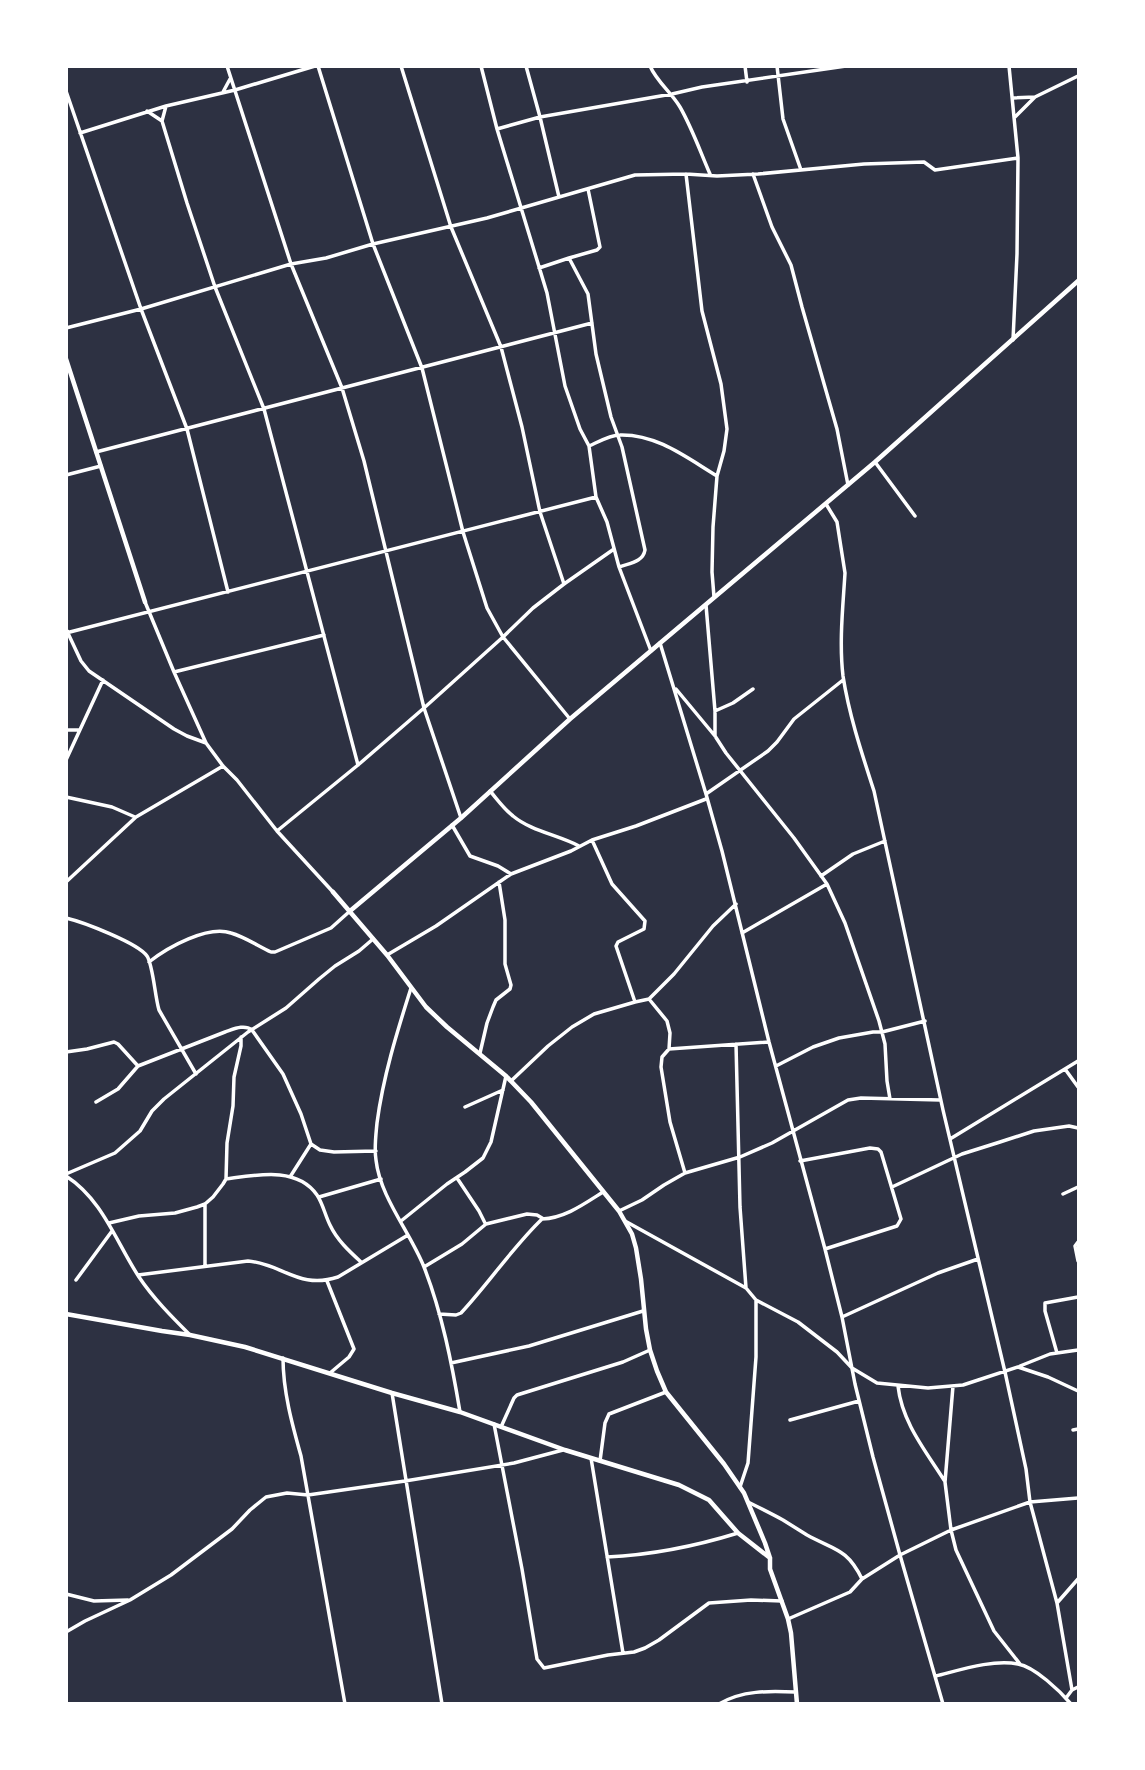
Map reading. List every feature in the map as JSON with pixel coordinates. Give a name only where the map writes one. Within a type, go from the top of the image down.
[{"type":"street","points":[[228,66],[291,264],[342,388],[364,461],[424,708],[461,817]]},
{"type":"street","points":[[80,133],[147,111],[235,90],[317,66],[373,244],[422,368],[463,532],[487,608],[503,637],[570,719]]},
{"type":"street","points":[[401,66],[451,227],[501,347],[540,512],[564,584]]},
{"type":"street","points":[[481,66],[497,129],[547,293],[570,401],[589,446],[596,497],[651,652]]},
{"type":"street","points":[[526,66],[559,197]]},
{"type":"street","points":[[650,66],[655,77],[672,94],[710,174]]},
{"type":"street","points":[[745,66],[747,82]]},
{"type":"street","points":[[777,66],[783,119],[801,170]]},
{"type":"street","points":[[497,129],[540,117],[702,87],[846,66]]},
{"type":"street","points":[[1009,66],[1018,158],[1013,340]]},
{"type":"street","points":[[1015,117],[1035,97],[1079,76]]},
{"type":"street","points":[[223,92],[231,78]]},
{"type":"street","points":[[66,92],[141,309],[187,429],[228,593]]},
{"type":"street","points":[[1013,98],[1035,97]]},
{"type":"street","points":[[166,106],[162,121],[215,287],[264,409],[358,765]]},
{"type":"street","points":[[147,111],[162,121]]},
{"type":"street","points":[[66,328],[141,309],[291,264],[451,227],[635,175],[717,176],[864,163],[924,162],[935,170],[1018,158]]},
{"type":"street","points":[[686,174],[702,311],[721,384],[727,429],[717,476],[712,559],[714,599]]},
{"type":"street","points":[[753,174],[772,227],[791,265],[837,429],[848,485]]},
{"type":"street","points":[[539,268],[600,247],[588,189]]},
{"type":"street","points":[[569,258],[588,294],[596,354],[645,550],[640,560],[619,567]]},
{"type":"street","points":[[149,961],[194,937],[216,931],[230,932],[275,952],[331,928],[452,825],[570,719],[848,485],[1079,281]]},
{"type":"street","points":[[96,452],[592,323]]},
{"type":"street","points":[[66,359],[145,602],[206,743],[277,831],[387,955],[426,1007],[506,1076],[531,1102],[625,1221],[636,1248],[650,1350],[666,1392],[740,1487],[770,1558],[769,1569],[788,1619],[797,1703]]},
{"type":"street","points":[[589,446],[618,435],[641,438],[662,443],[717,476]]},
{"type":"street","points":[[874,462],[915,516]]},
{"type":"street","points":[[66,475],[101,466]]},
{"type":"street","points":[[206,743],[180,733],[89,671],[67,632],[596,497]]},
{"type":"street","points":[[826,504],[837,522],[845,573],[842,652],[844,679],[862,755],[874,791],[941,1100],[1005,1371],[1026,1469],[1030,1502],[1057,1603],[1072,1690]]},
{"type":"street","points":[[277,831],[424,708],[533,608],[614,549]]},
{"type":"street","points":[[706,605],[715,737]]},
{"type":"street","points":[[174,671],[324,635]]},
{"type":"street","points":[[660,643],[707,796],[736,904],[792,1133],[842,1317],[859,1401],[943,1703]]},
{"type":"street","points":[[387,955],[436,926],[511,874],[592,840],[636,827],[707,796],[768,751],[794,719],[844,679]]},
{"type":"street","points":[[66,760],[103,680]]},
{"type":"street","points":[[675,687],[827,884],[845,923],[882,1032],[890,1099]]},
{"type":"street","points":[[715,711],[753,689]]},
{"type":"street","points":[[66,730],[79,730]]},
{"type":"street","points":[[66,882],[136,817],[223,766]]},
{"type":"street","points":[[490,791],[513,817],[579,846]]},
{"type":"street","points":[[66,797],[99,804],[136,817]]},
{"type":"street","points":[[452,825],[470,856],[511,874]]},
{"type":"street","points":[[592,840],[612,884],[645,921],[644,929],[618,942],[616,946],[635,1002]]},
{"type":"street","points":[[821,876],[853,854],[885,841]]},
{"type":"street","points":[[479,1055],[496,1000],[510,989],[511,985],[505,964],[505,920],[499,882]]},
{"type":"street","points":[[742,933],[827,884]]},
{"type":"street","points":[[511,1081],[572,1027],[594,1014],[649,999],[674,974],[713,926],[736,904]]},
{"type":"street","points":[[66,918],[79,921],[145,953],[159,1010],[196,1074]]},
{"type":"street","points":[[190,1335],[145,1285],[109,1223],[86,1192],[67,1174],[116,1153],[140,1131],[152,1111],[164,1099],[241,1037],[286,1008],[319,979],[373,939]]},
{"type":"street","points":[[411,988],[384,1079],[376,1132],[376,1160],[381,1179],[424,1267],[439,1314],[460,1412]]},
{"type":"street","points":[[649,999],[667,1021],[670,1032],[669,1048],[662,1057],[661,1067],[670,1122],[685,1173]]},
{"type":"street","points":[[776,1066],[813,1047],[839,1038],[859,1033],[882,1032],[925,1021]]},
{"type":"street","points":[[96,1102],[118,1089],[138,1066],[240,1027],[248,1027],[283,1074],[311,1144],[320,1150],[334,1152],[376,1151]]},
{"type":"street","points":[[109,1223],[139,1216],[175,1213],[205,1204],[219,1191],[226,1179],[233,1077],[241,1037]]},
{"type":"street","points":[[66,1052],[114,1042],[138,1066]]},
{"type":"street","points":[[669,1048],[769,1042]]},
{"type":"street","points":[[736,1044],[740,1207],[746,1288]]},
{"type":"street","points":[[950,1139],[1079,1060]]},
{"type":"street","points":[[1065,1069],[1079,1087]]},
{"type":"street","points":[[401,1222],[479,1162],[491,1142],[506,1076]]},
{"type":"street","points":[[464,1107],[503,1090]]},
{"type":"street","points":[[619,1211],[685,1173],[740,1157],[792,1133],[848,1100],[941,1100]]},
{"type":"street","points":[[891,1187],[970,1152],[1034,1131],[1069,1126],[1079,1128]]},
{"type":"street","points":[[290,1177],[311,1144]]},
{"type":"street","points":[[800,1161],[870,1148],[878,1149],[901,1219],[897,1226],[825,1249]]},
{"type":"street","points":[[226,1179],[274,1175],[300,1179],[319,1197],[336,1237],[362,1263]]},
{"type":"street","points":[[457,1178],[486,1224]]},
{"type":"street","points":[[319,1197],[381,1179]]},
{"type":"street","points":[[1063,1194],[1079,1187]]},
{"type":"street","points":[[439,1314],[460,1313],[542,1219],[564,1214],[604,1192]]},
{"type":"street","points":[[205,1204],[205,1266]]},
{"type":"street","points":[[424,1267],[462,1244],[486,1224],[527,1214],[537,1215],[542,1219]]},
{"type":"street","points":[[625,1221],[746,1288],[756,1300],[798,1322],[837,1352],[852,1368],[877,1383],[928,1388],[962,1385],[1057,1353],[1079,1350]]},
{"type":"street","points":[[76,1280],[112,1231]]},
{"type":"street","points":[[138,1275],[253,1261],[312,1282],[327,1280],[338,1277],[408,1235]]},
{"type":"street","points":[[1079,1242],[1075,1246],[1079,1261]]},
{"type":"street","points":[[842,1317],[938,1273],[978,1259]]},
{"type":"street","points":[[327,1280],[354,1349],[349,1357],[330,1373]]},
{"type":"street","points":[[1057,1353],[1045,1303],[1079,1297]]},
{"type":"street","points":[[740,1487],[748,1463],[756,1357],[756,1300]]},
{"type":"street","points":[[451,1363],[528,1346],[643,1311]]},
{"type":"street","points":[[66,1314],[245,1347],[460,1412],[565,1450],[679,1485],[709,1500],[738,1533],[770,1558]]},
{"type":"street","points":[[501,1427],[517,1395],[623,1362],[650,1350]]},
{"type":"street","points":[[283,1358],[283,1375],[308,1495],[345,1703]]},
{"type":"street","points":[[1018,1367],[1079,1391]]},
{"type":"street","points":[[898,1386],[900,1400],[910,1425],[945,1482]]},
{"type":"street","points":[[953,1386],[945,1482],[956,1550],[995,1632],[1020,1664],[1040,1675],[1071,1703]]},
{"type":"street","points":[[600,1461],[605,1423],[609,1414],[666,1392]]},
{"type":"street","points":[[392,1393],[442,1703]]},
{"type":"street","points":[[790,1420],[859,1401]]},
{"type":"street","points":[[494,1424],[537,1659],[544,1668],[634,1652],[652,1645],[709,1603],[782,1601]]},
{"type":"street","points":[[1073,1430],[1079,1429]]},
{"type":"street","points":[[66,1632],[171,1576],[232,1529],[267,1497],[287,1493],[308,1495],[405,1481],[537,1458],[565,1450]]},
{"type":"street","points":[[591,1458],[623,1653]]},
{"type":"street","points":[[788,1619],[850,1592],[862,1579],[900,1555],[951,1530],[1030,1502],[1079,1498]]},
{"type":"street","points":[[748,1502],[835,1547],[856,1566],[862,1579]]},
{"type":"street","points":[[607,1557],[633,1556],[738,1533]]},
{"type":"street","points":[[1057,1603],[1079,1579]]},
{"type":"street","points":[[66,1594],[94,1601],[130,1600]]},
{"type":"street","points":[[936,1676],[974,1666],[1020,1664]]},
{"type":"street","points":[[1066,1698],[1072,1690],[1079,1687]]},
{"type":"street","points":[[719,1703],[743,1694],[795,1692]]}]
